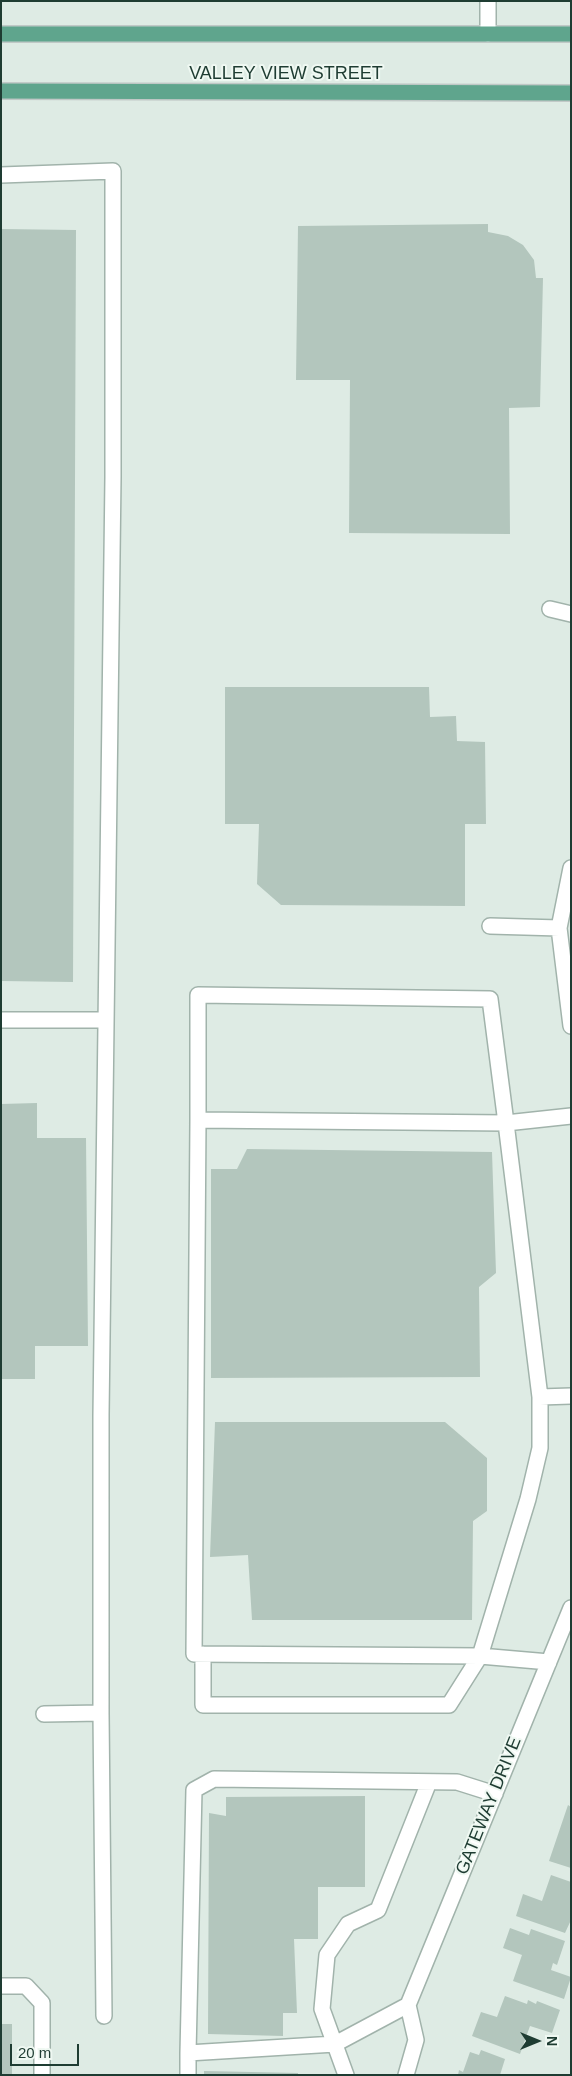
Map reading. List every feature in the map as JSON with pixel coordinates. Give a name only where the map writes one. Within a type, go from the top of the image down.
[{"type":"main road","points":[[1,34],[571,34]]},
{"type":"main road","name":"VALLEY VIEW STREET","points":[[1,90],[571,93]]},
{"type":"street","points":[[488,1],[488,34]]},
{"type":"street","points":[[1,175],[113,171],[113,477],[101,1416],[104,2016]]},
{"type":"street","points":[[550,610],[571,614]]},
{"type":"street","points":[[571,868],[559,928],[571,1026]]},
{"type":"street","points":[[490,926],[559,928]]},
{"type":"street","points":[[202,1654],[202,1705],[449,1705],[480,1656],[528,1499],[540,1448],[540,1397],[490,998],[198,995],[194,1654],[202,1654],[480,1656],[549,1662]]},
{"type":"street","points":[[1,1020],[106,1020]]},
{"type":"street","points":[[198,1120],[506,1123],[571,1116]]},
{"type":"street","points":[[540,1397],[571,1396]]},
{"type":"street","name":"GATEWAY DRIVE","points":[[408,2005],[571,1608]]},
{"type":"street","points":[[44,1714],[101,1713]]},
{"type":"street","points":[[188,2075],[194,1790],[214,1779],[457,1782],[495,1794]]},
{"type":"street","points":[[346,2075],[322,2009],[328,1955],[348,1924],[378,1910],[429,1782]]},
{"type":"street","points":[[1,1986],[26,1986],[42,2003],[42,2075]]},
{"type":"street","points":[[188,2052],[335,2044],[408,2005],[416,2040],[406,2075]]},
{"type":"building","points":[[488,224],[488,232],[508,236],[523,245],[534,260],[536,278],[543,278],[540,407],[509,408],[510,534],[349,533],[350,380],[296,380],[298,226]]},
{"type":"building","points":[[1,229],[76,230],[73,982],[1,981]]},
{"type":"building","points":[[225,687],[429,687],[430,717],[456,716],[457,741],[485,742],[486,824],[465,824],[465,906],[281,905],[257,884],[259,824],[225,824]]},
{"type":"building","points":[[37,1103],[37,1138],[86,1138],[88,1346],[35,1346],[35,1379],[1,1379],[1,1104]]},
{"type":"building","points":[[247,1149],[492,1152],[496,1273],[479,1287],[480,1377],[211,1378],[211,1169],[237,1169]]},
{"type":"building","points":[[215,1422],[445,1422],[487,1458],[487,1511],[473,1521],[472,1620],[252,1620],[248,1555],[210,1557]]},
{"type":"building","points":[[365,1796],[365,1887],[318,1887],[318,1939],[294,1939],[297,2013],[283,2013],[283,2036],[208,2034],[209,1813],[226,1816],[226,1797]]},
{"type":"building","points":[[568,1805],[571,1807],[571,1868],[549,1861]]},
{"type":"building","points":[[551,1875],[571,1882],[571,1920],[565,1933],[516,1916],[523,1894],[542,1901]]},
{"type":"building","points":[[510,1928],[529,1935],[531,1929],[565,1941],[557,1965],[553,1963],[551,1970],[571,1977],[564,1999],[513,1981],[522,1955],[503,1948]]},
{"type":"building","points":[[505,1996],[527,2004],[528,2000],[536,2004],[537,2001],[560,2010],[552,2033],[530,2026],[520,2054],[472,2036],[481,2012],[497,2017]]},
{"type":"building","points":[[1,2024],[12,2024],[12,2075],[1,2075]]},
{"type":"building","points":[[481,2050],[505,2059],[500,2075],[458,2075],[459,2070],[463,2072],[470,2052],[479,2055]]},
{"type":"building","points":[[204,2071],[298,2073],[298,2075],[204,2075]]}]
